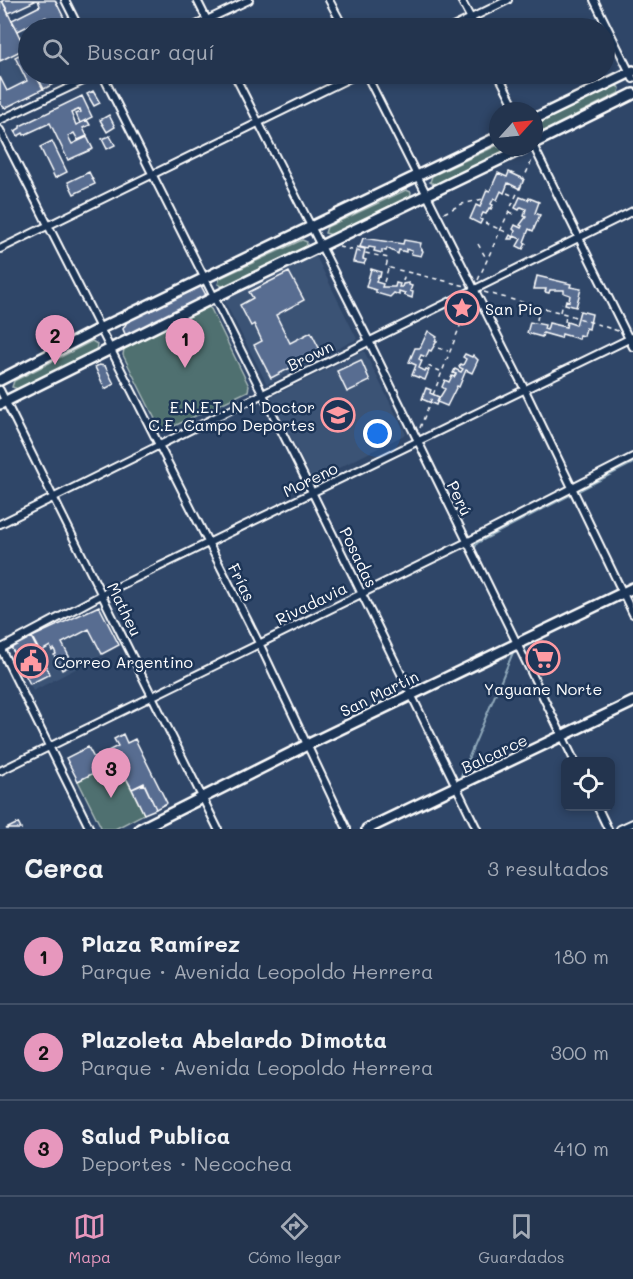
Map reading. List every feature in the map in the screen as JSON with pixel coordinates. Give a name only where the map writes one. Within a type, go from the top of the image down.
[{"type":"street","points":[[65,0],[74,18]]},
{"type":"street","points":[[197,0],[206,18]]},
{"type":"street","points":[[211,18],[249,0]]},
{"type":"street","points":[[329,0],[339,18]]},
{"type":"street","points":[[461,0],[470,18]]},
{"type":"street","points":[[473,18],[508,0]]},
{"type":"street","points":[[594,0],[603,18]]},
{"type":"street","points":[[615,41],[632,74],[615,82]]},
{"type":"street","points":[[0,120],[78,84]]},
{"type":"street","name":"Posadas","points":[[105,84],[312,492],[477,829]]},
{"type":"street","name":"Perú","points":[[239,84],[311,228],[324,245],[572,757]]},
{"type":"street","points":[[0,249],[337,84]]},
{"type":"street","points":[[371,84],[524,388],[633,614]]},
{"type":"street","points":[[503,84],[512,102]]},
{"type":"street","points":[[543,115],[610,84]]},
{"type":"street","points":[[543,143],[633,94]]},
{"type":"street","name":"Frías","points":[[0,130],[259,644],[347,829]]},
{"type":"street","points":[[0,380],[99,329],[489,141]]},
{"type":"street","points":[[3,403],[213,297],[507,156]]},
{"type":"street","points":[[539,156],[633,347]]},
{"type":"street","name":"Brown","points":[[0,524],[579,239],[633,210]]},
{"type":"street","name":"Moreno","points":[[0,648],[103,594],[629,336]]},
{"type":"street","name":"Matheu","points":[[0,390],[3,403],[103,594],[218,829]]},
{"type":"street","name":"Rivadavia","points":[[0,771],[467,542],[633,457]]},
{"type":"street","name":"San Martín","points":[[140,829],[307,745],[633,588]]},
{"type":"street","points":[[0,648],[90,829]]},
{"type":"street","name":"Balcarce","points":[[367,829],[633,702]]},
{"type":"street","points":[[599,811],[608,829]]},
{"type":"street","points":[[620,829],[633,823]]},
{"type":"path","points":[[417,439],[440,373],[467,312],[486,259],[531,156]]},
{"type":"path","points":[[507,193],[515,196]]},
{"type":"path","points":[[438,217],[474,199],[483,199]]},
{"type":"path","points":[[508,212],[515,215]]},
{"type":"path","points":[[485,223],[506,232]]},
{"type":"path","points":[[478,244],[486,259]]},
{"type":"path","points":[[324,245],[388,258],[384,282]]},
{"type":"path","points":[[388,268],[566,314],[629,336]]},
{"type":"path","points":[[403,281],[405,272]]},
{"type":"path","points":[[560,313],[562,303]]},
{"type":"path","points":[[537,320],[539,308]]},
{"type":"path","points":[[565,322],[566,314]]},
{"type":"path","points":[[438,348],[449,352]]},
{"type":"path","points":[[428,366],[444,377]]},
{"type":"shaded area","points":[[18,53],[18,84],[40,84],[43,89],[3,110],[0,104],[0,62]]},
{"type":"shaded area","points":[[316,256],[357,339],[267,384],[224,300]]},
{"type":"shaded area","name":"E.N.E.T. N 1 Doctor C.E. Campo Deportes","points":[[364,351],[406,434],[313,481],[271,397]]},
{"type":"shaded area","points":[[100,604],[120,646],[33,691],[30,685],[50,674],[32,637]]},
{"type":"green space","points":[[615,85],[620,88],[619,93],[544,131],[543,121]]},
{"type":"green space","points":[[489,149],[489,156],[496,156],[436,185],[430,182],[432,176]]},
{"type":"green space","points":[[406,190],[411,192],[410,198],[332,235],[325,233],[327,227]]},
{"type":"green space","points":[[302,240],[307,242],[306,248],[224,287],[218,284],[220,278]]},
{"type":"green space","points":[[208,307],[249,386],[248,391],[164,431],[160,429],[123,355],[124,349]]},
{"type":"green space","points":[[92,341],[97,344],[96,350],[18,389],[12,387],[14,381]]},
{"type":"green space","points":[[123,758],[128,769],[123,772],[144,814],[115,829],[102,829],[78,781]]},
{"type":"building","points":[[37,0],[9,13],[2,1]]},
{"type":"building","points":[[38,0],[55,0],[64,18],[18,18],[18,31],[12,20],[40,6]]},
{"type":"building","points":[[2,1],[18,34],[18,52],[0,61],[0,2]]},
{"type":"building","points":[[0,77],[7,91],[21,84],[40,84],[43,89],[5,108],[0,104]]},
{"type":"building","points":[[41,84],[54,84],[44,89]]},
{"type":"building","points":[[93,91],[100,103],[94,106],[87,94]]},
{"type":"building","points":[[82,96],[92,117],[80,123],[76,114],[81,112],[80,109],[71,113],[76,125],[87,120],[90,125],[83,128],[87,136],[78,140],[74,133],[68,136],[72,144],[87,137],[93,149],[68,160],[50,123],[24,135],[23,133],[18,136],[15,131],[20,126]]},
{"type":"building","points":[[109,115],[115,127],[107,132],[100,120]]},
{"type":"building","points":[[110,136],[115,145],[107,149],[102,139]]},
{"type":"building","points":[[52,141],[67,172],[55,178],[40,147]]},
{"type":"building","points":[[89,172],[95,184],[74,194],[68,182]]},
{"type":"building","points":[[509,172],[524,179],[520,189],[508,183],[504,193],[501,191],[497,200],[494,198],[491,209],[489,208],[486,214],[483,213],[480,224],[470,219],[476,205],[480,207],[487,190],[490,191],[498,173],[507,177]]},
{"type":"building","points":[[520,197],[539,202],[535,213],[540,215],[533,231],[529,229],[523,249],[517,246],[521,239],[514,236],[513,239],[508,239],[510,235],[513,237],[515,225],[521,228],[520,225],[526,217],[524,216],[526,209],[515,208]]},
{"type":"building","points":[[363,238],[403,244],[404,240],[421,243],[420,247],[423,251],[421,256],[411,254],[412,251],[406,249],[406,252],[399,250],[398,254],[387,248],[386,251],[382,250],[382,253],[374,251],[375,248],[360,247]]},
{"type":"building","points":[[357,247],[365,249],[364,264],[353,262]]},
{"type":"building","points":[[371,269],[381,272],[376,282],[383,284],[382,287],[395,287],[396,283],[402,287],[403,284],[409,283],[412,286],[410,291],[413,292],[412,298],[399,291],[399,295],[394,293],[390,297],[366,287]]},
{"type":"building","points":[[289,272],[304,300],[276,315],[290,343],[311,332],[321,352],[271,378],[254,345],[262,341],[254,324],[251,326],[240,305],[253,298],[249,292]]},
{"type":"building","points":[[537,276],[571,284],[570,287],[581,289],[576,307],[565,304],[566,300],[569,301],[570,295],[564,293],[564,290],[550,290],[549,293],[545,292],[546,289],[534,289]]},
{"type":"building","points":[[199,282],[207,297],[132,334],[125,334],[123,329],[127,322],[125,319]]},
{"type":"building","points":[[580,311],[592,314],[589,329],[586,328],[584,336],[580,335],[579,339],[562,334],[561,338],[543,333],[542,337],[527,333],[530,322],[545,325],[544,329],[547,330],[549,323],[566,327],[567,322],[576,325]]},
{"type":"building","points":[[428,331],[437,337],[435,341],[437,341],[426,357],[421,355],[419,359],[422,361],[419,368],[429,370],[425,380],[412,375],[416,365],[409,362],[415,348],[420,348]]},
{"type":"building","points":[[465,354],[472,357],[473,355],[478,360],[472,373],[466,370],[447,406],[437,402],[445,389],[442,387],[445,380],[449,382],[452,376],[454,377],[455,369],[461,372],[463,369],[459,367],[466,359],[463,357]]},
{"type":"building","points":[[361,360],[370,381],[347,392],[337,371]]},
{"type":"building","points":[[105,366],[114,384],[105,389],[95,367]]},
{"type":"building","points":[[426,388],[431,390],[430,393],[439,397],[436,405],[422,399]]},
{"type":"building","points":[[99,606],[119,645],[102,654],[89,629],[62,643],[73,664],[62,670],[54,655],[56,654],[54,649],[52,651],[50,646],[40,652],[32,637]]},
{"type":"building","name":"Correo Argentino","points":[[31,637],[50,674],[30,684],[11,647]]},
{"type":"building","name":"Yaguane Norte","points":[[542,642],[553,665],[543,670],[533,650],[534,646]]},
{"type":"building","points":[[123,734],[127,743],[135,739],[167,803],[156,809],[144,783],[132,789],[123,772],[129,769],[123,758],[78,781],[66,758],[88,747],[94,758],[118,746],[114,739]]},
{"type":"building","points":[[144,784],[156,809],[144,814],[132,789]]},
{"type":"building","points":[[18,823],[21,829],[6,829]]},
{"type":"waterway","points":[[578,491],[633,463]]},
{"type":"waterway","points":[[474,550],[477,543],[572,494]]},
{"type":"waterway","points":[[481,563],[517,635]]},
{"type":"waterway","points":[[458,783],[514,650]]},
{"type":"place","name":"San Pio","points":[[462,308]]},
{"type":"place","name":"Plazoleta Abelardo Dimotta","points":[[55,365]]},
{"type":"place","name":"Plaza Ramírez","points":[[185,368]]},
{"type":"place","name":"E.N.E.T. N 1 Doctor C.E. Campo Deportes","points":[[338,415]]},
{"type":"place","name":"Yaguane Norte","points":[[543,658]]},
{"type":"place","name":"Correo Argentino","points":[[31,661]]},
{"type":"place","name":"Salud Publica","points":[[111,798]]}]
